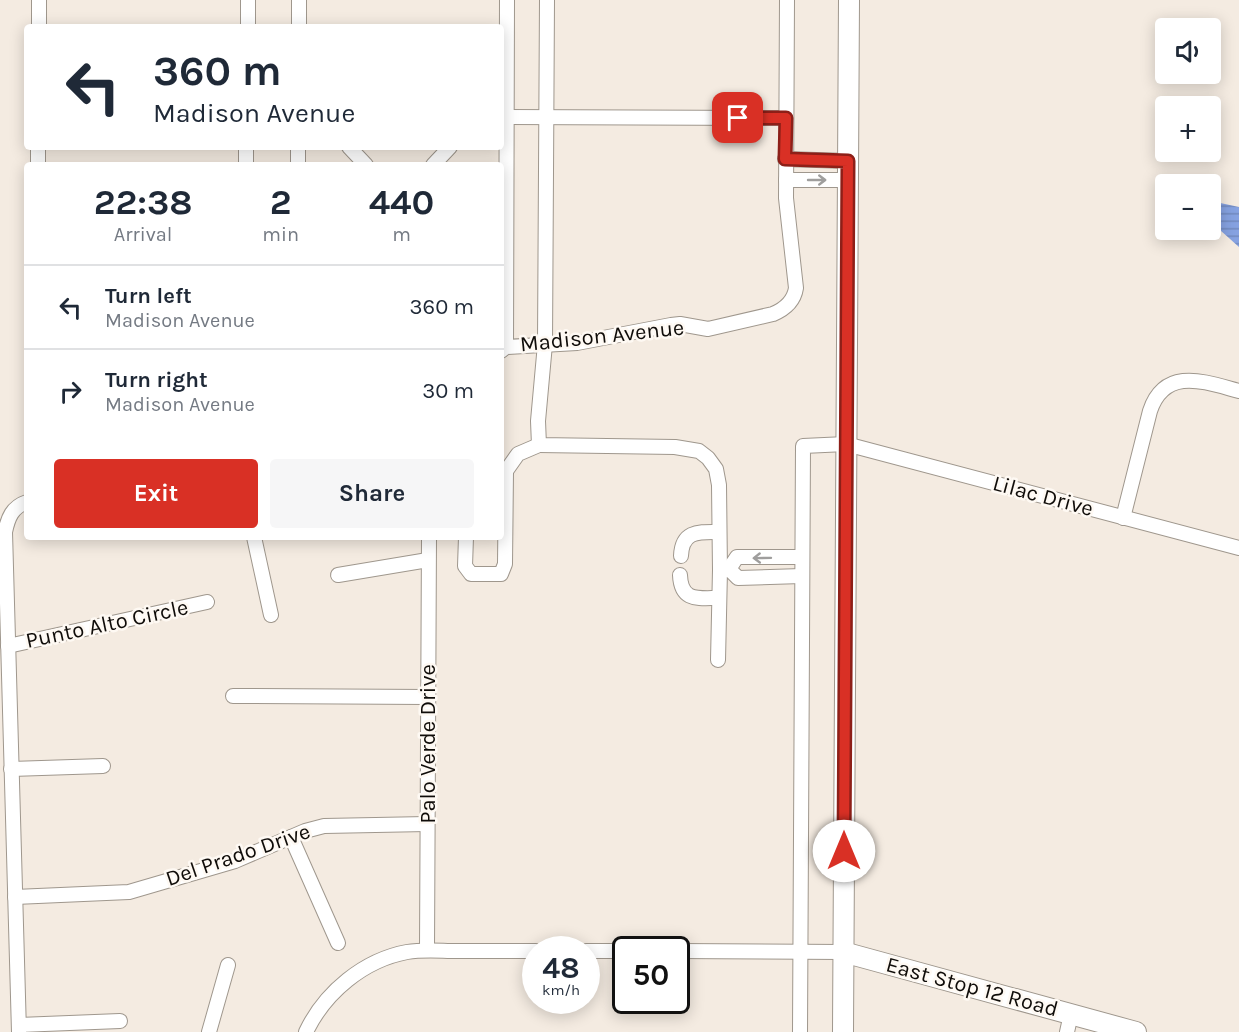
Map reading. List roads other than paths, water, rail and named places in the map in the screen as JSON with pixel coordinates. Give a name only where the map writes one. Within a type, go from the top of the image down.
[{"type":"main road","points":[[843,1032],[849,0]]},
{"type":"main road","name":"East Stop 12 Road","points":[[843,952],[1069,1023],[1136,1032]]},
{"type":"street","points":[[39,0],[39,24]]},
{"type":"street","points":[[248,0],[248,24]]},
{"type":"street","points":[[299,0],[299,24]]},
{"type":"street","points":[[504,88],[507,0]]},
{"type":"street","points":[[539,445],[538,421],[544,344],[548,0]]},
{"type":"street","name":"Madison Avenue","points":[[504,349],[577,343],[680,324],[708,329],[779,312],[793,298],[796,288],[788,231],[785,159],[787,0]]},
{"type":"street","points":[[504,117],[786,118]]},
{"type":"street","points":[[352,150],[363,162]]},
{"type":"street","points":[[437,162],[447,150]]},
{"type":"street","points":[[785,159],[848,171]]},
{"type":"street","points":[[786,180],[848,171]]},
{"type":"street","points":[[1123,518],[1150,411],[1162,391],[1177,382],[1189,379],[1239,391]]},
{"type":"street","name":"Lilac Drive","points":[[802,557],[803,446],[846,444],[1239,548]]},
{"type":"street","points":[[466,540],[465,566],[471,574],[501,574],[505,564],[504,485],[507,471],[518,454],[539,445],[675,447],[699,451],[716,469],[718,485],[719,532],[725,570],[719,598],[718,660]]},
{"type":"street","points":[[24,503],[12,512],[5,532],[19,1028],[120,1021]]},
{"type":"street","points":[[681,556],[681,544],[687,537],[697,532],[719,532]]},
{"type":"street","points":[[255,540],[271,615]]},
{"type":"street","name":"Palo Verde Drive","points":[[427,950],[429,540]]},
{"type":"street","points":[[725,570],[737,557],[802,557],[800,1032]]},
{"type":"street","points":[[338,575],[428,560]]},
{"type":"street","points":[[725,570],[738,578],[802,576]]},
{"type":"street","points":[[680,575],[682,590],[688,596],[719,598]]},
{"type":"street","name":"Punto Alto Circle","points":[[8,646],[207,602]]},
{"type":"street","points":[[233,696],[428,697]]},
{"type":"street","points":[[11,769],[103,766]]},
{"type":"street","name":"Del Prado Drive","points":[[15,897],[129,892],[235,861],[305,831],[332,825],[427,824]]},
{"type":"street","points":[[291,837],[338,943]]},
{"type":"street","points":[[306,1032],[323,1005],[353,976],[391,957],[427,950],[522,951]]},
{"type":"street","points":[[690,951],[843,952]]},
{"type":"street","points":[[209,1032],[228,965]]},
{"type":"water","points":[[1221,203],[1239,207],[1239,247],[1221,231]]}]
